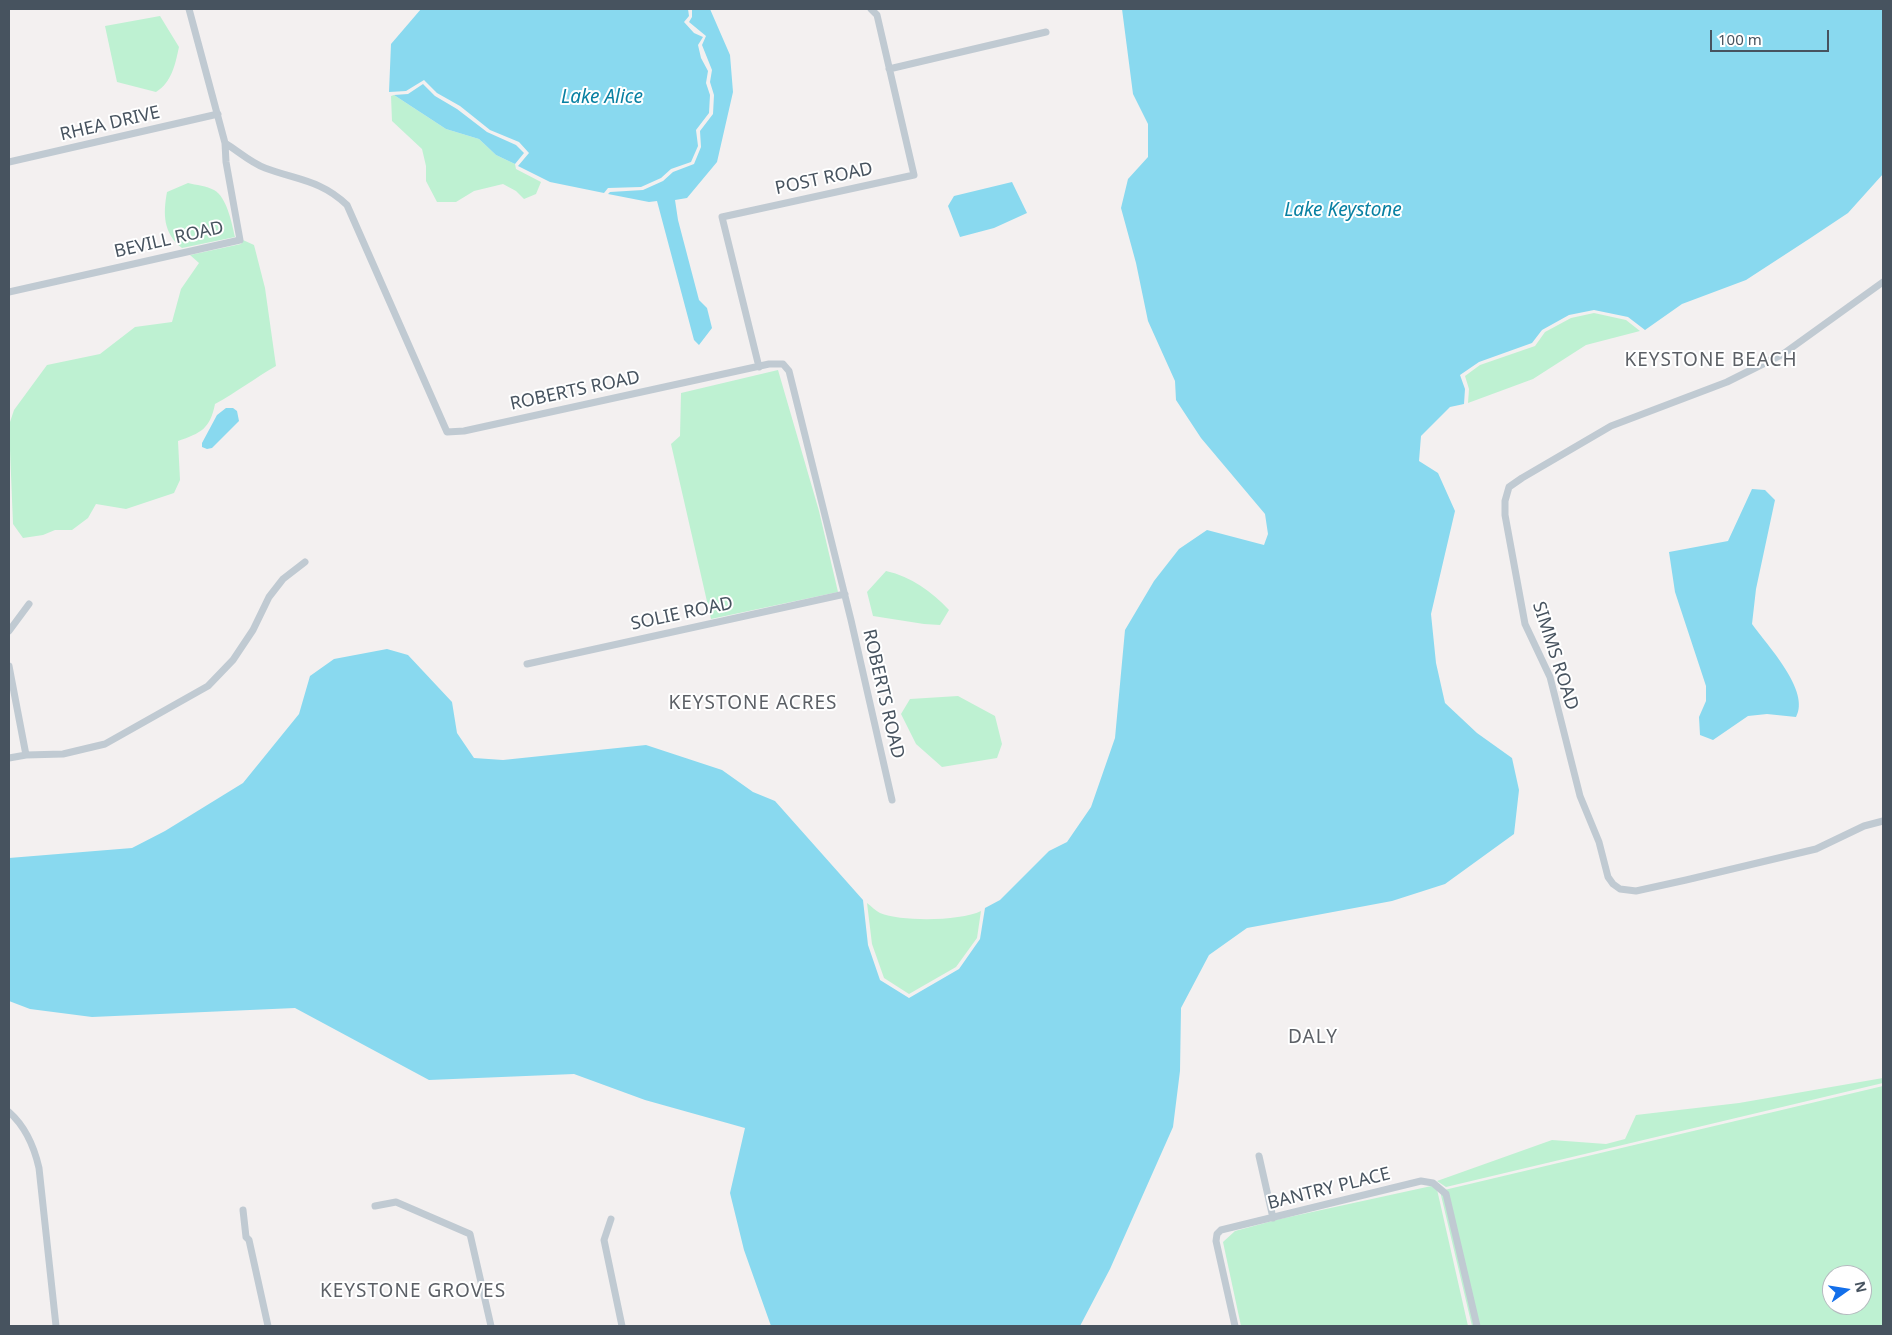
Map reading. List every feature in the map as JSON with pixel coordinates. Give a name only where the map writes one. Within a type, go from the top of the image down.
[{"type":"street","points":[[189,9],[225,143]]},
{"type":"street","name":"POST ROAD","points":[[759,366],[722,217],[914,175],[877,15],[871,9]]},
{"type":"street","points":[[889,69],[1046,32]]},
{"type":"street","name":"RHEA DRIVE","points":[[9,162],[218,114]]},
{"type":"street","name":"ROBERTS ROAD","points":[[225,143],[264,168],[316,183],[333,192],[347,204],[448,432],[464,431],[759,366],[776,363],[783,364],[789,371],[845,594],[892,800]]},
{"type":"street","name":"BEVILL ROAD","points":[[9,292],[240,240],[226,162],[225,143]]},
{"type":"street","name":"SIMMS ROAD","points":[[1883,282],[1783,354],[1727,382],[1612,426],[1522,478],[1510,487],[1505,501],[1507,525],[1525,624],[1550,677],[1580,796],[1599,842],[1608,877],[1613,884],[1620,889],[1636,891],[1686,880],[1816,849],[1864,826],[1883,821]]},
{"type":"street","points":[[9,758],[26,755],[63,754],[105,744],[208,686],[233,660],[253,630],[269,597],[282,579],[305,562]]},
{"type":"street","name":"SOLIE ROAD","points":[[527,664],[845,594]]},
{"type":"street","points":[[9,631],[29,604]]},
{"type":"street","points":[[9,666],[26,755]]},
{"type":"street","points":[[9,1112],[27,1132],[38,1161],[56,1326]]},
{"type":"street","points":[[1260,1156],[1274,1218]]},
{"type":"street","name":"BANTRY PLACE","points":[[1235,1326],[1216,1242],[1217,1234],[1227,1228],[1421,1181],[1433,1183],[1446,1194],[1477,1326]]},
{"type":"street","points":[[375,1206],[396,1202],[470,1234],[491,1326]]},
{"type":"street","points":[[243,1210],[246,1237],[250,1240],[268,1326]]},
{"type":"street","points":[[611,1219],[604,1240],[622,1326]]},
{"type":"green space","points":[[160,16],[179,47],[174,67],[166,83],[156,92],[117,82],[105,26]]},
{"type":"green space","points":[[394,95],[446,129],[479,139],[496,155],[515,164],[516,169],[541,182],[536,194],[524,199],[516,191],[503,184],[474,191],[456,202],[437,202],[426,181],[426,166],[422,149],[392,121],[391,96]]},
{"type":"green space","points":[[188,183],[219,193],[226,205],[235,237],[182,248],[176,242],[171,236],[166,223],[167,192]]},
{"type":"green space","points":[[243,240],[254,245],[265,288],[276,366],[215,404],[210,419],[203,429],[178,441],[180,480],[174,493],[126,509],[96,504],[88,518],[72,530],[55,530],[43,535],[23,538],[13,524],[9,425],[14,410],[47,365],[100,354],[135,327],[172,322],[181,289],[199,263],[190,255],[241,244]]},
{"type":"green space","points":[[1594,313],[1626,320],[1640,331],[1586,345],[1533,379],[1468,403],[1469,389],[1465,376],[1480,365],[1535,346],[1545,332],[1571,318]]},
{"type":"green space","points":[[778,370],[819,511],[838,592],[711,619],[671,444],[680,436],[681,393]]},
{"type":"green space","points":[[886,571],[913,581],[928,591],[949,610],[940,625],[873,616],[867,592]]},
{"type":"green space","points":[[958,696],[995,716],[1002,744],[997,758],[942,767],[916,744],[901,714],[910,699]]},
{"type":"green space","points":[[867,903],[880,913],[916,919],[960,917],[981,911],[977,938],[956,967],[909,994],[884,978],[872,944]]},
{"type":"green space","points":[[1883,1078],[1883,1083],[1446,1187],[1437,1181],[1552,1140],[1606,1144],[1625,1139],[1636,1115],[1739,1103]]},
{"type":"green space","points":[[1883,1086],[1883,1326],[1472,1326],[1440,1191]]},
{"type":"green space","points":[[1436,1185],[1468,1326],[1241,1326],[1223,1242],[1235,1231],[1280,1219]]},
{"type":"water","name":"Lake Alice","points":[[421,9],[688,9],[689,16],[684,22],[694,33],[703,37],[698,45],[701,58],[708,71],[706,83],[710,95],[709,113],[696,130],[698,146],[691,162],[671,169],[661,178],[641,187],[608,188],[604,193],[550,182],[518,166],[529,153],[519,142],[490,130],[460,106],[437,93],[424,80],[406,91],[389,92],[391,44]]},
{"type":"water","points":[[692,9],[710,9],[730,55],[733,92],[717,162],[687,198],[675,200],[678,220],[699,300],[707,308],[712,328],[699,345],[694,340],[657,201],[649,202],[608,194],[610,192],[643,190],[663,181],[673,172],[694,164],[701,147],[700,131],[713,114],[714,95],[710,82],[712,70],[702,45],[706,36],[689,22],[692,17]]},
{"type":"water","name":"Lake Keystone","points":[[1122,9],[1883,9],[1883,174],[1848,213],[1809,239],[1746,280],[1682,304],[1645,330],[1628,317],[1594,310],[1569,315],[1542,330],[1532,343],[1479,362],[1460,375],[1465,389],[1464,404],[1450,407],[1421,436],[1419,461],[1438,473],[1455,511],[1431,614],[1436,663],[1445,703],[1477,733],[1512,758],[1519,790],[1514,834],[1445,884],[1392,901],[1247,928],[1209,955],[1181,1008],[1180,1071],[1173,1127],[1110,1269],[1080,1326],[771,1326],[744,1250],[730,1193],[745,1128],[645,1100],[574,1074],[429,1080],[295,1008],[92,1017],[30,1009],[9,1001],[9,858],[132,848],[165,831],[243,783],[299,714],[310,676],[334,659],[387,649],[408,655],[452,702],[457,733],[474,758],[503,760],[646,745],[722,770],[753,792],[775,801],[863,900],[868,945],[880,980],[909,998],[959,969],[980,939],[985,908],[1000,900],[1049,851],[1067,842],[1091,807],[1115,738],[1125,630],[1154,581],[1179,549],[1207,530],[1264,545],[1268,534],[1265,514],[1201,438],[1176,400],[1175,381],[1148,321],[1136,263],[1121,208],[1128,179],[1148,157],[1148,124],[1133,94]]},
{"type":"water","points":[[423,84],[435,96],[457,109],[487,132],[516,145],[524,153],[515,164],[496,155],[479,139],[446,129],[394,95],[408,94]]},
{"type":"water","points":[[1012,182],[1027,213],[994,228],[960,237],[948,206],[954,196]]},
{"type":"water","points":[[226,408],[233,408],[237,411],[239,421],[212,448],[202,447],[202,443],[217,415]]},
{"type":"water","points":[[1752,489],[1765,490],[1775,500],[1756,589],[1752,624],[1793,682],[1798,694],[1799,706],[1796,717],[1767,714],[1748,716],[1713,740],[1700,735],[1699,717],[1706,701],[1706,686],[1675,592],[1669,552],[1728,541]]},
{"type":"district","name":"KEYSTONE BEACH","points":[[1711,361]]},
{"type":"district","name":"KEYSTONE ACRES","points":[[753,704]]},
{"type":"district","name":"DALY","points":[[1313,1038]]},
{"type":"district","name":"KEYSTONE GROVES","points":[[413,1292]]}]
